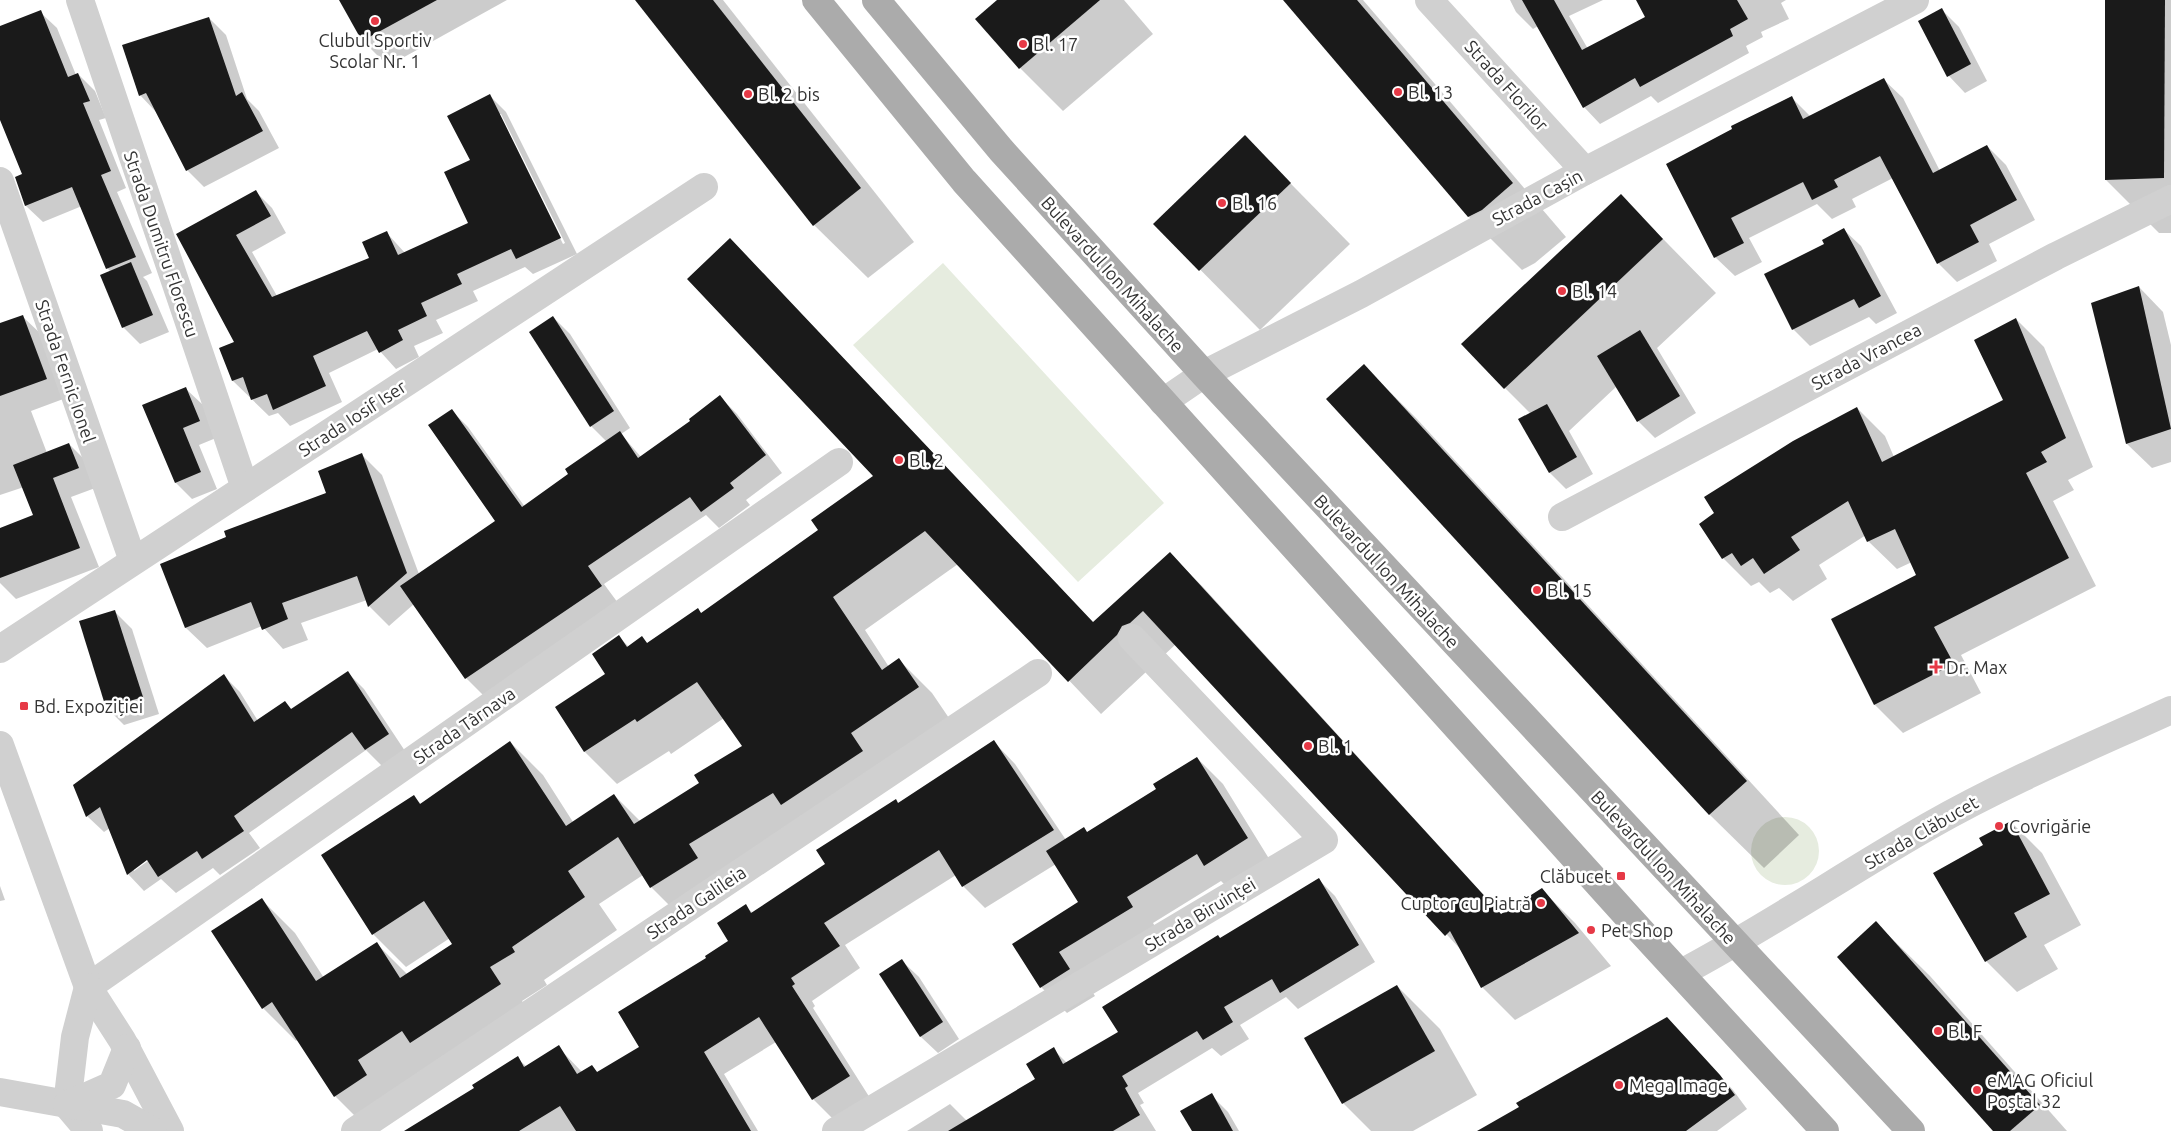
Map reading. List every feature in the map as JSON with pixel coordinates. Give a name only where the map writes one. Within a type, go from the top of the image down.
[{"type":"main road","points":[[816,0],[964,181],[1825,1131]]},
{"type":"main road","name":"Bulevardul Ion Mihalache","points":[[876,0],[1007,157],[1204,374],[1911,1131]]},
{"type":"street","name":"Strada Dumitru Florescu","points":[[80,0],[245,488]]},
{"type":"street","name":"Strada Florilor","points":[[1429,0],[1585,171]]},
{"type":"street","name":"Strada Cașin","points":[[1163,402],[1204,374],[1361,294],[1585,171],[1915,0]]},
{"type":"street","name":"Strada Fernic Ionel","points":[[0,181],[133,561]]},
{"type":"street","name":"Strada Iosif Iser","points":[[0,648],[704,187]]},
{"type":"street","name":"Strada Vrancea","points":[[1562,517],[2056,256],[2171,199]]},
{"type":"street","name":"Strada Târnava","points":[[88,987],[839,462]]},
{"type":"street","name":"Strada Biruinței","points":[[836,1131],[1324,840],[1132,638]]},
{"type":"street","name":"Strada Galileia","points":[[355,1131],[1038,673]]},
{"type":"street","name":"Strada Clăbucet","points":[[1681,973],[1736,944],[1929,826],[1987,794],[2171,710]]},
{"type":"street","points":[[0,745],[88,987],[127,1048],[170,1131]]},
{"type":"street","points":[[88,987],[75,1038],[67,1105],[89,1131]]},
{"type":"street","points":[[67,1105],[112,1084],[127,1048]]},
{"type":"street","points":[[0,1092],[122,1114],[153,1131]]},
{"type":"shaded area","points":[[943,263],[1164,503],[1078,582],[853,345]]},
{"type":"shaded area","points":[[1778,817],[1792,817],[1804,822],[1814,832],[1819,844],[1819,858],[1814,870],[1804,880],[1792,885],[1778,885],[1766,880],[1756,870],[1751,858],[1751,844],[1756,832],[1766,822]]},
{"type":"building","name":"Clubul Sportiv Scolar Nr. 1","points":[[339,0],[437,0],[362,41]]},
{"type":"building","name":"Bl. 2 bis","points":[[635,0],[713,0],[861,188],[813,226]]},
{"type":"building","name":"Bl. 17","points":[[997,0],[1100,0],[1019,69],[975,19]]},
{"type":"building","name":"Bl. 13","points":[[1283,0],[1357,0],[1513,183],[1482,210],[1468,217]]},
{"type":"building","points":[[1522,0],[1554,0],[1582,50],[1645,17],[1636,0],[1737,0],[1748,19],[1730,29],[1733,36],[1640,87],[1635,78],[1583,108]]},
{"type":"building","points":[[2105,0],[2165,0],[2164,178],[2105,180]]},
{"type":"building","points":[[1942,8],[1971,64],[1947,77],[1918,21]]},
{"type":"building","points":[[41,10],[68,77],[78,73],[90,101],[83,103],[111,171],[101,175],[136,257],[106,269],[72,187],[25,206],[15,177],[22,174],[0,120],[0,26]]},
{"type":"building","points":[[209,17],[236,96],[242,92],[263,131],[186,171],[146,93],[139,96],[122,45]]},
{"type":"building","points":[[1884,78],[1933,173],[1987,145],[2017,200],[1970,225],[1979,242],[1937,264],[1880,156],[1834,180],[1838,187],[1812,200],[1803,182],[1731,218],[1744,243],[1714,258],[1666,164],[1732,129],[1731,126],[1792,96],[1803,119]]},
{"type":"building","points":[[490,94],[561,238],[516,259],[511,249],[457,274],[462,284],[421,303],[427,316],[398,330],[403,340],[379,353],[367,331],[313,356],[326,386],[273,410],[267,394],[251,400],[243,377],[232,381],[219,348],[234,342],[176,234],[256,190],[271,216],[236,235],[272,297],[369,258],[362,242],[387,231],[398,255],[468,223],[444,172],[470,160],[447,116]]},
{"type":"building","name":"Bl. 16","points":[[1245,135],[1291,183],[1199,271],[1153,224]]},
{"type":"building","name":"Bl. 14","points":[[1621,194],[1663,239],[1504,389],[1461,344]]},
{"type":"building","points":[[1844,228],[1881,296],[1859,308],[1854,299],[1792,330],[1764,274],[1824,244],[1822,240]]},
{"type":"building","points":[[730,238],[1093,622],[1170,552],[1501,914],[1542,888],[1579,933],[1481,988],[1450,931],[1445,936],[1143,611],[1130,623],[1122,626],[1117,635],[1068,682],[925,531],[833,597],[882,670],[899,658],[919,687],[851,733],[863,751],[781,805],[773,793],[689,844],[698,858],[650,888],[618,837],[568,871],[585,897],[512,947],[515,952],[490,967],[501,984],[410,1043],[402,1031],[358,1060],[367,1075],[334,1097],[272,1002],[262,1009],[211,931],[262,898],[316,981],[377,942],[400,978],[452,944],[424,901],[372,935],[321,855],[414,795],[420,804],[510,741],[566,826],[614,794],[634,824],[699,783],[694,775],[742,746],[697,682],[637,722],[635,719],[584,752],[555,707],[605,674],[592,654],[619,635],[627,647],[642,636],[647,643],[698,608],[701,613],[818,530],[811,520],[873,476],[687,279]]},
{"type":"building","points":[[131,262],[153,315],[122,328],[100,275]]},
{"type":"building","points":[[2139,286],[2171,429],[2126,444],[2091,303]]},
{"type":"building","points":[[23,315],[47,379],[0,396],[0,323]]},
{"type":"building","points":[[553,316],[614,411],[590,427],[529,332]]},
{"type":"building","points":[[2016,318],[2066,438],[2041,452],[2047,462],[2026,473],[2069,558],[1934,627],[1954,664],[1874,705],[1831,619],[1916,575],[1895,529],[1867,542],[1848,501],[1791,537],[1800,550],[1764,574],[1753,558],[1741,566],[1732,553],[1722,559],[1699,524],[1714,513],[1704,497],[1793,441],[1857,407],[1882,462],[2003,400],[1974,340]]},
{"type":"building","points":[[1640,330],[1680,396],[1637,422],[1597,356]]},
{"type":"building","name":"Bl. 15","points":[[1364,364],[1747,781],[1709,815],[1326,399]]},
{"type":"building","points":[[186,387],[200,421],[183,428],[201,472],[175,483],[142,405]]},
{"type":"building","points":[[720,395],[766,455],[730,483],[734,488],[701,512],[690,497],[588,566],[602,586],[465,679],[400,586],[495,521],[428,425],[452,409],[522,507],[568,474],[565,469],[620,431],[638,458],[690,421],[689,419]]},
{"type":"building","points":[[1547,404],[1577,457],[1549,473],[1518,419]]},
{"type":"building","points":[[69,443],[79,468],[53,478],[80,548],[0,578],[0,528],[33,515],[13,465]]},
{"type":"building","points":[[362,453],[407,573],[368,607],[357,576],[282,603],[288,619],[262,630],[251,602],[185,628],[160,564],[226,537],[224,531],[326,493],[318,471]]},
{"type":"building","points":[[115,610],[143,697],[106,708],[79,621]]},
{"type":"building","points":[[348,671],[389,734],[365,750],[352,732],[234,816],[244,831],[202,859],[197,851],[158,877],[147,860],[127,875],[100,807],[86,817],[73,785],[224,674],[254,722],[285,701],[291,709]]},
{"type":"building","points":[[994,740],[1054,830],[962,887],[939,850],[824,923],[840,946],[791,978],[795,984],[792,986],[850,1076],[812,1100],[759,1017],[704,1052],[751,1131],[576,1131],[560,1106],[519,1131],[404,1131],[474,1088],[472,1085],[518,1056],[524,1067],[559,1045],[577,1074],[592,1065],[597,1072],[639,1047],[618,1012],[706,958],[705,956],[728,941],[717,923],[746,904],[751,913],[825,864],[816,850],[896,799],[898,803]]},
{"type":"building","points":[[1197,757],[1248,838],[1204,866],[1197,854],[1127,897],[1133,907],[1059,952],[1070,969],[1040,988],[1012,944],[1078,902],[1046,851],[1084,827],[1087,832],[1156,789],[1153,784]]},
{"type":"building","points":[[2011,821],[2050,894],[2014,913],[2027,937],[1985,962],[1933,873],[1983,845],[1979,838]]},
{"type":"building","points":[[1319,878],[1359,945],[1280,993],[1272,979],[1224,1007],[1233,1022],[1203,1040],[1197,1031],[1122,1076],[1128,1086],[1125,1088],[1140,1115],[1113,1131],[948,1131],[1035,1079],[1026,1064],[1054,1047],[1063,1064],[1118,1032],[1102,1007],[1218,935],[1220,938]]},
{"type":"building","name":"Bl. F","points":[[1876,921],[2040,1105],[2010,1131],[1993,1131],[1837,957]]},
{"type":"building","points":[[902,959],[943,1022],[920,1037],[879,974]]},
{"type":"building","points":[[1397,985],[1435,1051],[1342,1104],[1304,1038]]},
{"type":"building","name":"Mega Image","points":[[1667,1017],[1720,1075],[1735,1095],[1686,1131],[1477,1131],[1519,1107],[1516,1103]]},
{"type":"building","points":[[1212,1093],[1233,1131],[1192,1131],[1180,1111]]},
{"type":"place","name":"Clubul Sportiv Scolar Nr. 1","points":[[375,21]]},
{"type":"place","name":"Bl. 17","points":[[1023,44]]},
{"type":"place","name":"Bl. 13","points":[[1398,92]]},
{"type":"place","name":"Bl. 2 bis","points":[[748,94]]},
{"type":"place","name":"Bl. 16","points":[[1222,203]]},
{"type":"place","name":"Bl. 14","points":[[1562,291]]},
{"type":"place","name":"Bl. 2","points":[[899,460]]},
{"type":"place","name":"Bl. 15","points":[[1537,590]]},
{"type":"place","name":"Dr. Max","points":[[1936,667]]},
{"type":"place","name":"Bd. Expoziției","points":[[24,706]]},
{"type":"place","name":"Bl. 1","points":[[1308,746]]},
{"type":"place","name":"Covrigărie","points":[[1999,826]]},
{"type":"place","name":"Clăbucet","points":[[1621,876]]},
{"type":"place","name":"Cuptor cu Piatră","points":[[1541,903]]},
{"type":"place","name":"Pet Shop","points":[[1591,930]]},
{"type":"place","name":"Bl. F","points":[[1938,1031]]},
{"type":"place","name":"Mega Image","points":[[1619,1085]]},
{"type":"place","name":"eMAG Oficiul Poștal 32","points":[[1977,1090]]}]
